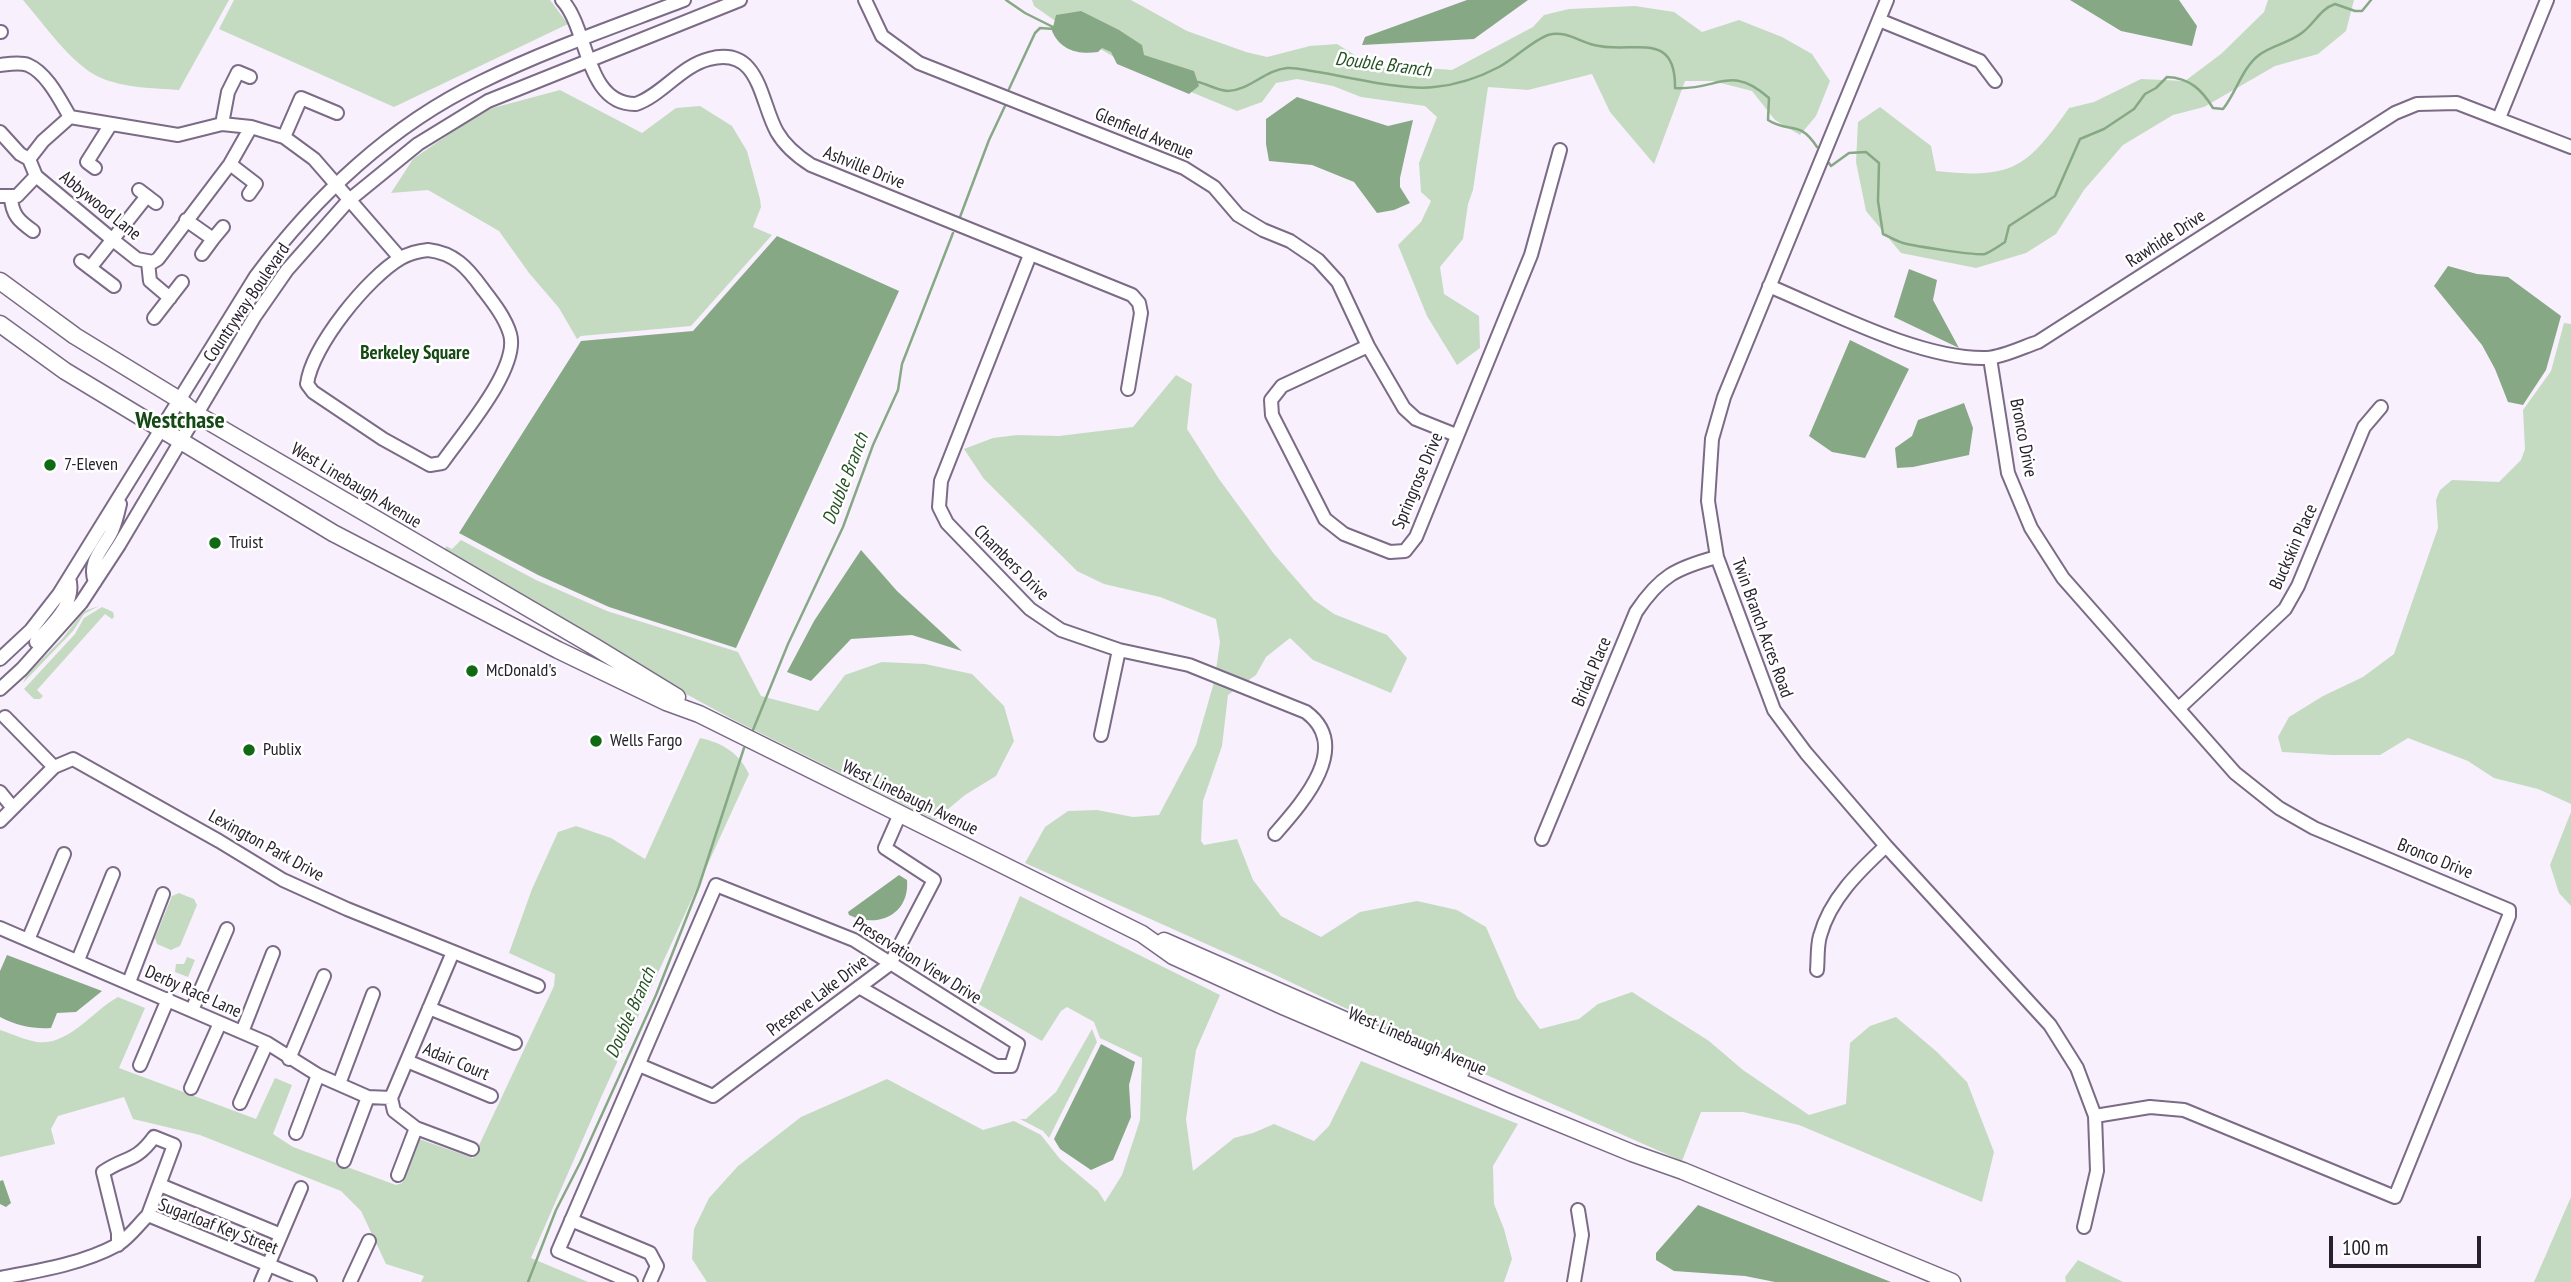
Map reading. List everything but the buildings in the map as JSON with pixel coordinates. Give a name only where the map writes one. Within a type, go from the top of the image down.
[{"type":"main road","name":"West Linebaugh Avenue","points":[[0,281],[75,336],[178,399],[196,414],[595,647],[699,713]]},
{"type":"main road","name":"West Linebaugh Avenue","points":[[0,324],[45,357],[332,533],[558,650],[666,702],[699,713],[1142,934],[1173,956],[1287,1001],[1646,1152],[1683,1171],[1952,1282]]},
{"type":"main road","points":[[460,598],[472,577]]},
{"type":"street","name":"Ashville Drive","points":[[562,0],[574,18],[588,59],[604,91],[611,98],[628,104],[642,102],[706,59],[724,57],[743,64],[758,80],[776,131],[795,155],[811,165],[1132,295],[1139,303],[1141,313],[1128,389]]},
{"type":"street","name":"Countryway Boulevard","points":[[0,659],[31,629],[69,578],[178,399],[262,269],[293,230],[335,186],[406,127],[479,83],[684,0]]},
{"type":"street","name":"Countryway Boulevard","points":[[4,683],[68,620],[95,582],[182,442],[255,316],[287,270],[348,201],[418,144],[488,101],[740,0]]},
{"type":"street","name":"Glenfield Avenue","points":[[865,0],[882,36],[919,63],[1184,168],[1214,187],[1238,215],[1263,230],[1290,241],[1318,260],[1338,282],[1368,346],[1404,408],[1416,419],[1456,435]]},
{"type":"street","name":"Twin Branch Acres Road","points":[[1887,0],[1724,397],[1712,439],[1708,501],[1717,557],[1774,710],[1806,753],[1886,846],[2050,1025],[2077,1068],[2095,1116],[2097,1171],[2084,1227]]},
{"type":"street","points":[[2499,118],[2547,0]]},
{"type":"street","points":[[1879,20],[1980,61],[1994,81]]},
{"type":"street","points":[[0,65],[28,65],[61,100],[69,117]]},
{"type":"street","points":[[222,124],[228,92],[238,72],[250,77]]},
{"type":"street","points":[[479,83],[488,101]]},
{"type":"street","points":[[284,137],[301,98],[337,113]]},
{"type":"street","name":"Rawhide Drive","points":[[1769,286],[1909,345],[1957,356],[1990,358],[2038,342],[2395,113],[2417,104],[2458,103],[2571,147]]},
{"type":"street","points":[[69,117],[178,135],[222,124],[251,127],[284,137],[314,159],[400,258]]},
{"type":"street","points":[[0,132],[20,154],[29,159],[43,141],[69,117]]},
{"type":"street","points":[[87,162],[111,124]]},
{"type":"street","name":"Abbywood Lane","points":[[29,159],[36,176],[137,259],[148,262],[158,259],[230,164],[251,127]]},
{"type":"street","name":"Springrose Drive","points":[[1368,346],[1282,386],[1271,400],[1272,415],[1325,519],[1344,534],[1390,552],[1405,551],[1416,537],[1531,255],[1560,150]]},
{"type":"street","points":[[230,164],[256,184]]},
{"type":"street","points":[[33,231],[16,219],[5,197],[23,191],[36,176]]},
{"type":"street","points":[[114,286],[86,265],[113,240],[147,197]]},
{"type":"street","points":[[187,220],[213,239]]},
{"type":"street","points":[[202,254],[223,227]]},
{"type":"street","points":[[428,250],[440,251],[462,263],[492,300],[510,335],[510,357],[502,377],[442,463],[437,465],[429,465],[383,439],[313,392],[307,383],[309,373],[328,336],[352,303],[400,258],[428,250]]},
{"type":"street","name":"Chambers Drive","points":[[1030,255],[941,481],[939,508],[947,523],[1040,617],[1072,635],[1119,650],[1189,665],[1306,712],[1318,721],[1327,747],[1311,792],[1275,834]]},
{"type":"street","points":[[148,262],[150,281],[170,298]]},
{"type":"street","points":[[154,318],[182,282]]},
{"type":"street","name":"Bronco Drive","points":[[1990,358],[2008,473],[2031,528],[2063,578],[2235,772],[2279,808],[2314,828],[2509,910],[2509,916],[2395,1197],[2184,1110],[2150,1107],[2095,1116]]},
{"type":"street","name":"Buckskin Place","points":[[2179,708],[2285,609],[2298,586],[2364,427],[2381,407]]},
{"type":"street","points":[[95,582],[93,566],[113,527],[124,490]]},
{"type":"street","name":"Bridal Place","points":[[1542,839],[1636,612],[1654,586],[1685,565],[1717,557]]},
{"type":"street","points":[[4,683],[64,608],[70,596],[69,578]]},
{"type":"street","points":[[1101,735],[1119,650]]},
{"type":"street","points":[[0,821],[54,767],[5,717]]},
{"type":"street","name":"Lexington Park Drive","points":[[54,767],[73,759],[283,880],[453,953],[538,986]]},
{"type":"street","points":[[0,792],[13,808]]},
{"type":"street","name":"Preserve Lake Drive","points":[[639,1065],[713,1096],[890,964],[934,880],[885,848],[900,814]]},
{"type":"street","points":[[1817,970],[1820,936],[1838,897],[1860,870],[1886,846]]},
{"type":"street","points":[[29,940],[64,854]]},
{"type":"street","points":[[78,960],[113,874]]},
{"type":"street","name":"Preservation View Drive","points":[[631,1282],[558,1251],[716,885],[854,940],[1018,1044],[1011,1066],[996,1066],[859,987]]},
{"type":"street","points":[[129,982],[163,894]]},
{"type":"street","name":"Derby Race Lane","points":[[0,928],[267,1043],[318,1075],[368,1097]]},
{"type":"street","points":[[192,1010],[227,929]]},
{"type":"street","points":[[242,1032],[274,953]]},
{"type":"street","points":[[453,953],[391,1098],[394,1111],[416,1128],[472,1149]]},
{"type":"street","points":[[289,1059],[324,976]]},
{"type":"street","points":[[340,1084],[373,995]]},
{"type":"street","points":[[140,1065],[168,999]]},
{"type":"street","points":[[429,1008],[515,1043]]},
{"type":"street","points":[[191,1088],[220,1023]]},
{"type":"street","points":[[240,1103],[267,1043]]},
{"type":"street","name":"Adair Court","points":[[407,1061],[491,1096]]},
{"type":"street","points":[[296,1133],[318,1075]]},
{"type":"street","points":[[344,1161],[368,1097],[391,1098]]},
{"type":"street","points":[[398,1175],[416,1128]]},
{"type":"street","points":[[118,1245],[118,1233],[103,1172],[143,1153],[154,1138],[174,1145],[148,1215]]},
{"type":"street","points":[[160,1185],[281,1236]]},
{"type":"street","points":[[261,1282],[301,1188]]},
{"type":"street","points":[[1574,1282],[1582,1235],[1578,1210]]},
{"type":"street","name":"Sugarloaf Key Street","points":[[0,1278],[52,1267],[118,1245],[148,1215],[310,1282]]},
{"type":"street","points":[[571,1220],[650,1253],[657,1266],[650,1282]]},
{"type":"street","points":[[350,1282],[369,1241]]},
{"type":"shaded area","points":[[23,0],[229,0],[179,90],[128,85],[99,77],[68,53]]},
{"type":"shaded area","points":[[234,0],[550,0],[568,24],[394,107],[219,29]]},
{"type":"shaded area","points":[[1032,0],[1131,0],[1187,31],[1267,57],[1310,46],[1337,44],[1376,68],[1452,70],[1533,27],[1544,15],[1569,9],[1635,6],[1674,12],[1702,32],[1739,20],[1782,37],[1812,54],[1830,81],[1816,116],[1800,135],[1775,120],[1752,91],[1713,81],[1685,81],[1654,164],[1610,112],[1592,74],[1528,90],[1488,87],[1463,239],[1440,267],[1444,294],[1479,316],[1480,348],[1457,365],[1427,316],[1398,245],[1421,222],[1431,201],[1421,192],[1419,163],[1437,117],[1425,106],[1361,97],[1333,86],[1297,79],[1276,83],[1262,102],[1237,111],[1133,68],[1071,32],[1034,6]]},
{"type":"shaded area","points":[[1467,0],[1528,0],[1474,39],[1362,45],[1365,37]]},
{"type":"shaded area","points":[[2070,0],[2179,0],[2197,26],[2192,46],[2121,31]]},
{"type":"shaded area","points":[[2268,0],[2354,0],[2346,31],[2318,54],[2275,66],[2204,107],[2173,115],[2123,145],[2084,190],[2056,234],[2026,253],[1976,268],[1901,253],[1866,211],[1856,162],[1858,122],[1880,107],[1931,146],[1936,171],[2000,171],[2028,157],[2041,145],[2069,108],[2094,102],[2141,79],[2185,81],[2221,54],[2264,12]]},
{"type":"shaded area","points":[[1081,11],[1142,45],[1144,55],[1194,71],[1199,86],[1189,94],[1117,64],[1111,52],[1102,48],[1098,52],[1084,53],[1065,47],[1052,31],[1056,15]]},
{"type":"shaded area","points":[[560,90],[642,133],[676,108],[700,106],[732,126],[747,151],[761,207],[753,227],[772,235],[691,326],[581,336],[577,339],[559,308],[529,273],[499,231],[428,190],[391,193],[413,159],[489,109]]},
{"type":"shaded area","points":[[1297,97],[1388,126],[1413,120],[1400,178],[1400,187],[1410,203],[1377,213],[1354,182],[1312,165],[1269,161],[1266,119]]},
{"type":"shaded area","points":[[777,236],[899,291],[736,648],[609,607],[538,575],[459,533],[581,341],[693,331]]},
{"type":"shaded area","points":[[2448,266],[2477,274],[2508,277],[2561,316],[2546,370],[2523,405],[2508,402],[2482,345],[2434,286]]},
{"type":"shaded area","points":[[1909,269],[1937,280],[1933,300],[1959,348],[1894,317]]},
{"type":"shaded area","points":[[2564,323],[2571,324],[2571,804],[2538,789],[2494,778],[2468,761],[2408,738],[2380,755],[2282,752],[2278,737],[2289,717],[2323,696],[2363,677],[2394,654],[2438,528],[2436,500],[2440,490],[2452,480],[2499,482],[2521,460],[2525,449],[2523,410],[2551,371]]},
{"type":"shaded area","points":[[1850,340],[1909,369],[1865,458],[1832,452],[1809,436]]},
{"type":"shaded area","points":[[1176,375],[1192,384],[1187,429],[1219,479],[1274,554],[1314,600],[1334,614],[1387,635],[1407,658],[1391,693],[1313,660],[1290,638],[1266,657],[1256,675],[1246,682],[1216,670],[1220,642],[1216,619],[1160,597],[1104,584],[1077,571],[984,479],[964,449],[993,438],[1017,435],[1059,436],[1133,427]]},
{"type":"shaded area","points":[[1964,403],[1973,428],[1969,455],[1897,468],[1895,448],[1912,436],[1918,420]]},
{"type":"shaded area","points":[[461,540],[536,580],[607,611],[738,652],[761,696],[818,711],[845,675],[882,662],[925,664],[972,674],[1004,706],[1014,741],[996,776],[965,795],[935,820],[732,719],[664,682],[445,551],[446,546],[452,549]]},
{"type":"shaded area","points":[[861,550],[897,591],[962,651],[912,635],[851,639],[811,681],[787,672],[814,621]]},
{"type":"shaded area","points":[[99,606],[84,614],[73,631],[23,683],[27,674],[62,639],[84,611]]},
{"type":"shaded area","points":[[102,607],[113,612],[114,617],[112,619],[105,614],[37,690],[43,696],[34,699],[24,689],[75,634],[84,618]]},
{"type":"shaded area","points":[[1214,682],[1235,690],[1228,695],[1222,746],[1203,801],[1201,841],[1204,845],[1237,839],[1253,880],[1281,916],[1321,937],[1360,912],[1417,901],[1457,910],[1486,927],[1517,998],[1540,1029],[1579,1019],[1598,1004],[1632,992],[1709,1041],[1743,1070],[1809,1115],[1846,1104],[1850,1043],[1870,1026],[1896,1017],[1967,1082],[1994,1152],[1982,1202],[1799,1125],[1743,1112],[1701,1112],[1682,1161],[1489,1076],[1269,972],[1025,863],[1045,827],[1068,811],[1097,810],[1133,817],[1159,815],[1196,745]]},
{"type":"shaded area","points":[[700,738],[729,750],[749,774],[603,1093],[531,1258],[588,1282],[421,1282],[424,1276],[386,1264],[361,1211],[341,1191],[200,1135],[133,1119],[124,1097],[58,1116],[51,1129],[55,1144],[0,1157],[0,1030],[37,1042],[60,1039],[118,997],[145,1008],[119,1068],[256,1119],[275,1078],[292,1085],[273,1134],[293,1147],[396,1185],[402,1183],[419,1139],[473,1158],[554,986],[555,974],[509,953],[532,889],[558,832],[576,826],[611,838],[645,859]]},
{"type":"shaded area","points":[[2571,812],[2571,906],[2559,893],[2550,865]]},
{"type":"shaded area","points":[[899,875],[907,880],[907,892],[903,902],[890,916],[870,920],[849,915],[848,912]]},
{"type":"shaded area","points":[[179,893],[194,899],[197,905],[180,946],[171,950],[157,944],[155,938],[172,896]]},
{"type":"shaded area","points":[[1020,896],[1220,995],[1196,1050],[1186,1119],[1193,1171],[1234,1138],[1274,1124],[1314,1141],[1329,1126],[1361,1061],[1518,1124],[1493,1166],[1494,1204],[1512,1259],[1504,1282],[707,1282],[692,1259],[694,1229],[709,1198],[738,1166],[801,1117],[887,1079],[983,1130],[1014,1121],[1041,1135],[1060,1159],[1098,1191],[1105,1202],[1122,1175],[1140,1120],[1142,1058],[1100,1038],[1094,1022],[1067,1007],[1061,1011],[1042,1041],[975,1002]]},
{"type":"shaded area","points":[[7,955],[102,991],[76,1012],[57,1013],[51,1028],[13,1023],[0,1017],[0,971]]},
{"type":"shaded area","points":[[187,957],[195,960],[188,977],[175,972],[176,964],[184,964]]},
{"type":"shaded area","points":[[1092,1029],[1097,1042],[1049,1138],[1043,1131],[1020,1119],[1026,1119],[1056,1092]]},
{"type":"shaded area","points":[[1101,1044],[1135,1062],[1129,1085],[1131,1117],[1113,1160],[1091,1170],[1060,1149],[1054,1139]]},
{"type":"shaded area","points":[[3,1180],[11,1203],[6,1207],[0,1204],[0,1181]]},
{"type":"shaded area","points":[[2571,1197],[2571,1282],[2534,1282]]},
{"type":"shaded area","points":[[1698,1205],[1891,1282],[1775,1282],[1745,1276],[1674,1271],[1656,1260],[1656,1253]]},
{"type":"shaded area","points":[[2078,1260],[2123,1282],[2066,1282],[2065,1277]]},
{"type":"waterway","name":"Double Branch","points":[[1006,0],[1055,28]]},
{"type":"waterway","name":"Double Branch","points":[[1829,163],[1831,166],[1849,153],[1866,152],[1879,163],[1878,201],[1883,234],[1909,244],[1985,254],[2005,242],[2009,226],[2055,196],[2080,139],[2104,129],[2134,109],[2145,94],[2167,77],[2189,83],[2200,91],[2213,108],[2223,109],[2248,67],[2259,55],[2298,36],[2330,6],[2335,4],[2362,11],[2371,0]]},
{"type":"waterway","name":"Double Branch","points":[[1009,89],[1035,33],[1040,28],[1054,29]]},
{"type":"waterway","name":"Double Branch","points":[[1198,82],[1224,91],[1236,90],[1272,72],[1291,68],[1393,85],[1422,88],[1442,86],[1492,71],[1541,38],[1560,34],[1594,45],[1660,51],[1668,57],[1673,69],[1675,88],[1733,80],[1744,82],[1769,98],[1768,120],[1805,133],[1817,147]]},
{"type":"waterway","name":"Double Branch","points":[[960,217],[1005,106]]},
{"type":"waterway","name":"Double Branch","points":[[753,730],[788,644],[843,527],[873,445],[898,390],[902,364],[953,233]]},
{"type":"waterway","name":"Double Branch","points":[[528,1282],[556,1210],[656,995],[699,886],[744,748]]},
{"type":"place","name":"7-Eleven","points":[[50,465]]},
{"type":"place","name":"Truist","points":[[215,543]]},
{"type":"place","name":"McDonald's","points":[[472,671]]},
{"type":"place","name":"Wells Fargo","points":[[596,741]]},
{"type":"place","name":"Publix","points":[[249,750]]},
{"type":"district","name":"Berkeley Square","points":[[415,354]]},
{"type":"district","name":"Westchase","points":[[180,421]]}]
